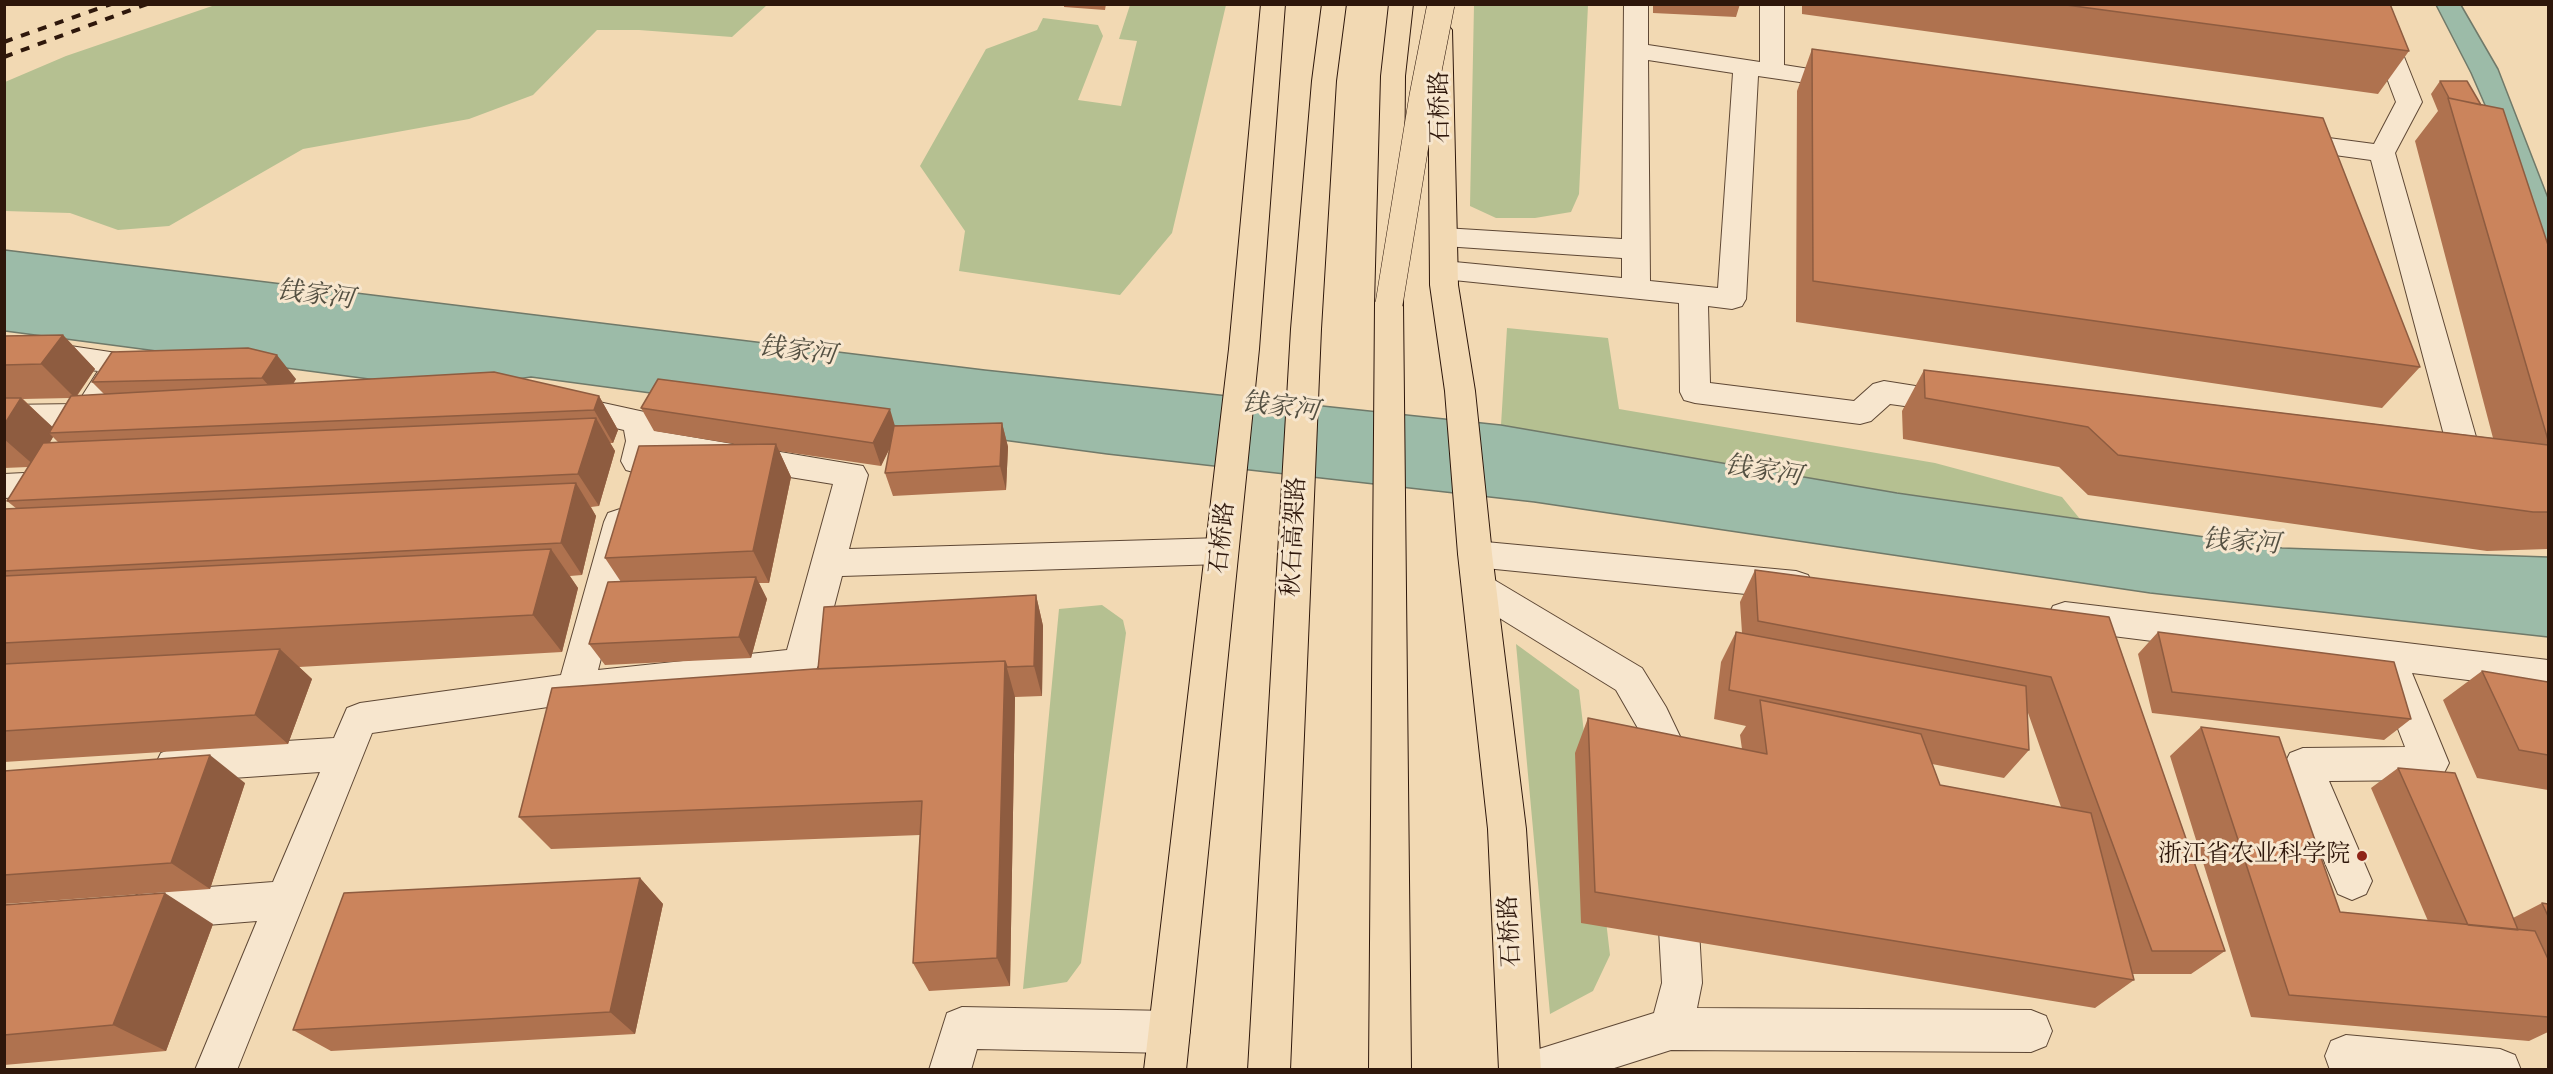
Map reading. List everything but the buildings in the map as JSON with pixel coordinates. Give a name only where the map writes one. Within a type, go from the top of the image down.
[{"type":"main road","name":"石桥路","points":[[1167,1051],[1217,612],[1221,551],[1244,349],[1273,4]]},
{"type":"main road","name":"秋石高架路","points":[[1269,1070],[1306,329],[1324,81],[1334,4]]},
{"type":"main road","points":[[1390,1070],[1389,304],[1393,76],[1401,4]]},
{"type":"main road","name":"石桥路","points":[[1441,4],[1444,271],[1460,391],[1475,557],[1506,829],[1520,1070]]},
{"type":"main road","points":[[1389,304],[1423,96],[1441,4]]},
{"type":"street","points":[[1636,4],[1636,289]]},
{"type":"street","points":[[1444,271],[1732,298],[1759,70],[1772,4]]},
{"type":"street","points":[[2371,4],[2409,102],[2382,153],[2462,444],[2432,462],[2409,460]]},
{"type":"street","points":[[1636,51],[1866,84]]},
{"type":"street","points":[[2265,137],[2382,153]]},
{"type":"street","points":[[1444,237],[1636,249]]},
{"type":"street","points":[[1693,295],[1695,392],[1860,413],[1884,392],[1977,404]]},
{"type":"street","points":[[4,354],[44,353],[119,363],[85,415],[28,514]]},
{"type":"street","points":[[544,401],[638,421],[642,441],[575,688]]},
{"type":"street","points":[[4,417],[85,415],[112,419],[135,417]]},
{"type":"street","points":[[216,1070],[360,719],[575,688],[801,664],[852,475],[642,441]]},
{"type":"street","points":[[4,486],[45,484]]},
{"type":"street","points":[[828,563],[1221,551]]},
{"type":"street","points":[[1475,557],[1830,588]]},
{"type":"street","points":[[1475,557],[1629,679],[1670,751],[1673,809]]},
{"type":"street","points":[[2032,612],[2548,675]]},
{"type":"street","points":[[2352,881],[2303,765],[2430,763],[2388,655]]},
{"type":"street","points":[[146,767],[345,754]]},
{"type":"street","points":[[1671,1029],[1682,983],[1675,855]]},
{"type":"street","points":[[110,914],[286,900]]},
{"type":"street","points":[[950,1070],[963,1028],[1167,1051]]},
{"type":"street","points":[[1539,1070],[1671,1029],[2031,1031]]},
{"type":"street","points":[[2346,1056],[2500,1070]]},
{"type":"shaded area","points":[[218,4],[767,5],[732,37],[639,30],[597,30],[533,95],[469,119],[303,149],[169,226],[118,230],[70,213],[5,211],[5,82],[66,56]]},
{"type":"shaded area","points":[[1130,5],[1226,5],[1172,233],[1120,295],[959,271],[965,231],[920,166],[986,49],[1037,30],[1043,18],[1098,25],[1103,36],[1078,100],[1121,106],[1137,41],[1119,39]]},
{"type":"shaded area","points":[[1474,5],[1588,5],[1579,194],[1571,212],[1535,218],[1496,218],[1470,206]]},
{"type":"shaded area","points":[[1507,328],[1608,338],[1619,409],[1935,463],[2062,497],[2080,519],[1897,493],[1501,425]]},
{"type":"shaded area","points":[[1102,605],[1123,620],[1126,633],[1081,963],[1067,982],[1023,989],[1059,609]]},
{"type":"shaded area","points":[[1516,644],[1579,690],[1610,955],[1593,991],[1550,1014]]},
{"type":"water","points":[[2436,5],[2461,5],[2498,69],[2548,198],[2548,293],[2492,121],[2471,73]]},
{"type":"water","name":"钱家河","points":[[5,250],[985,370],[1501,425],[1897,493],[2282,548],[2548,557],[2548,637],[2150,593],[1534,502],[1107,454],[531,377],[445,389],[5,331]]},
{"type":"railway","points":[[4,42],[111,4]]},
{"type":"railway","points":[[4,57],[147,4]]},
{"type":"place","name":"浙江省农业科学院","points":[[2362,856]]}]
